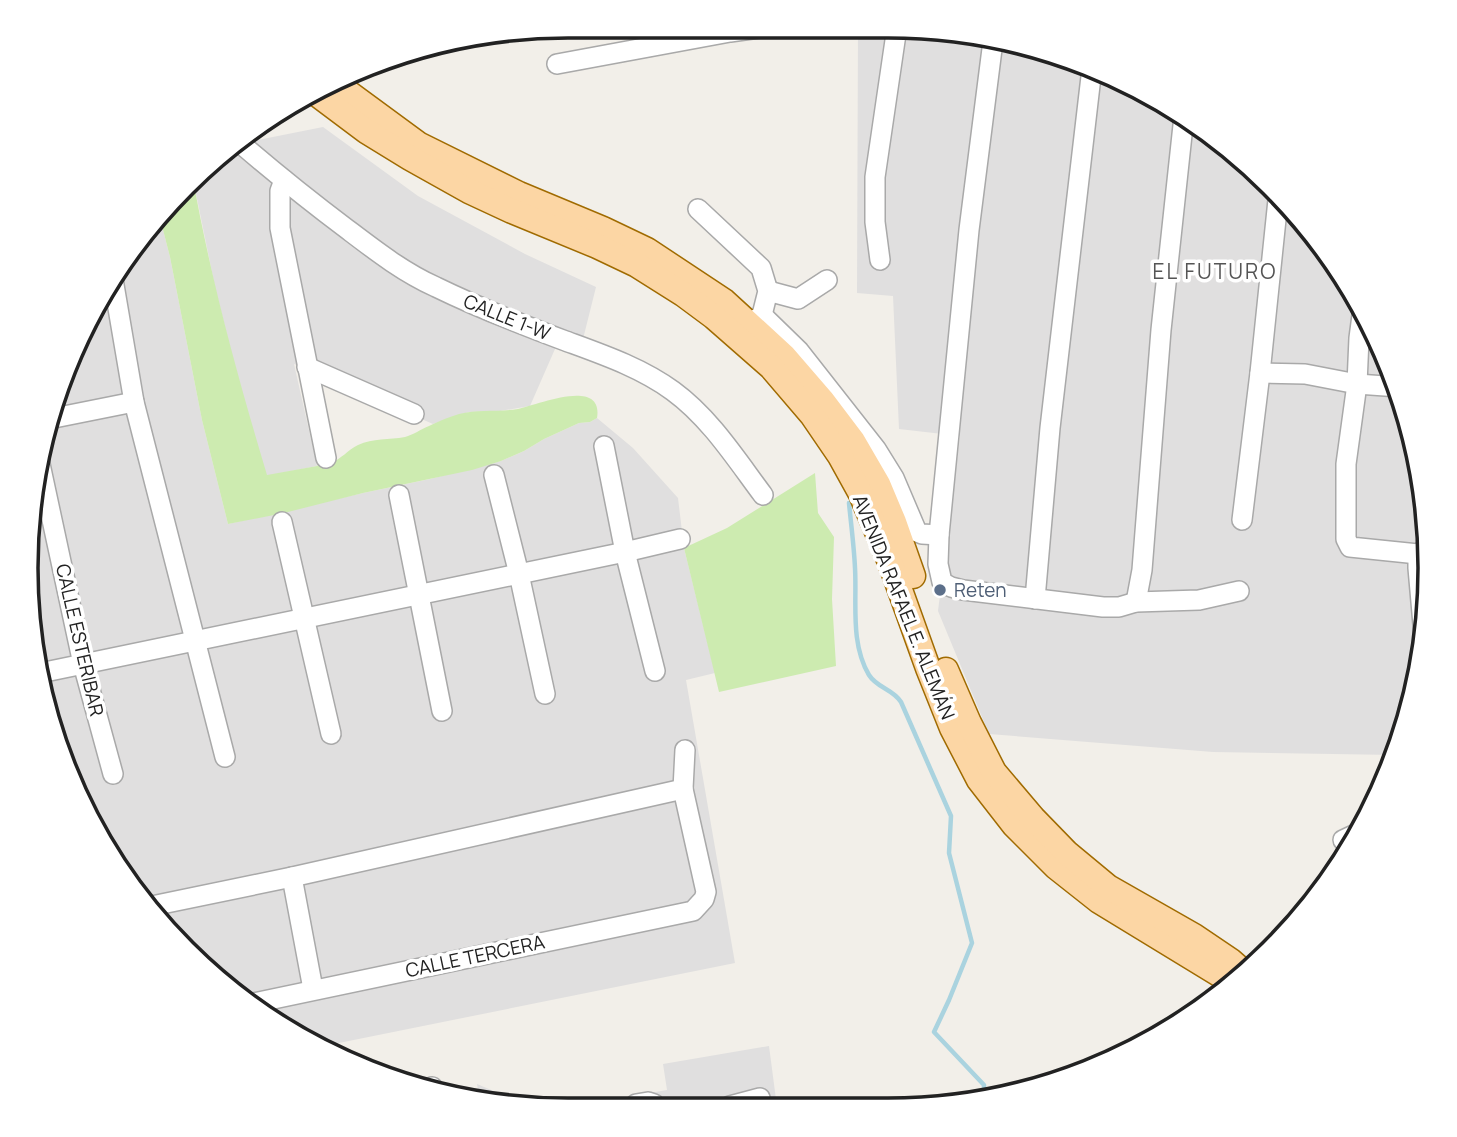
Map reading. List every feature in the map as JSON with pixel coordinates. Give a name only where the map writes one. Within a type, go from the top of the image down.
[{"type":"main road","name":"AVENIDA RAFAEL E. ALEMÁN","points":[[343,89],[418,144],[519,194],[647,250],[756,319],[853,440],[878,484],[942,659],[969,723],[994,772],[1041,827],[1108,887],[1194,936],[1238,967]]},
{"type":"main road","name":"AVENIDA RAFAEL E. ALEMÁN","points":[[323,99],[366,131],[469,191],[637,265],[714,317],[771,367],[812,415],[840,456],[861,494],[890,562],[952,728],[979,780],[1014,825],[1099,901],[1224,978]]},
{"type":"street","points":[[557,64],[684,38]]},
{"type":"street","points":[[880,260],[875,205],[876,177],[895,38]]},
{"type":"street","points":[[992,49],[969,230],[939,535],[938,564],[942,582],[963,590],[1103,607],[1119,607],[1136,602],[1199,600],[1239,591]]},
{"type":"street","points":[[1035,598],[1050,428],[1091,79]]},
{"type":"street","points":[[1136,602],[1142,570],[1161,330],[1183,128]]},
{"type":"street","name":"CALLE 1-W","points":[[246,148],[397,267],[498,315],[610,356],[674,391],[729,447],[763,495]]},
{"type":"street","points":[[284,180],[280,191],[280,228],[326,458]]},
{"type":"street","points":[[698,209],[761,268],[768,291],[756,319],[799,351],[851,415],[894,478],[917,532],[939,535]]},
{"type":"street","points":[[1242,520],[1277,209]]},
{"type":"street","points":[[768,291],[798,299],[827,280]]},
{"type":"street","points":[[116,294],[134,402],[225,757]]},
{"type":"street","points":[[1360,328],[1357,384],[1346,464],[1346,539],[1350,547],[1417,551]]},
{"type":"street","points":[[307,367],[414,414]]},
{"type":"street","points":[[1260,373],[1305,374],[1357,384],[1386,386]]},
{"type":"street","points":[[61,416],[134,402]]},
{"type":"street","points":[[604,446],[625,552],[655,671]]},
{"type":"street","points":[[494,475],[545,694]]},
{"type":"street","name":"CALLE ESTERIBAR","points":[[45,487],[83,664],[113,774]]},
{"type":"street","points":[[399,495],[442,711]]},
{"type":"street","points":[[282,523],[331,734]]},
{"type":"street","points":[[49,671],[680,539]]},
{"type":"street","points":[[159,905],[683,789],[684,750]]},
{"type":"street","name":"CALLE TERCERA","points":[[262,1000],[693,911],[699,906],[706,892],[683,789]]},
{"type":"street","points":[[292,877],[313,989]]},
{"type":"shaded area","points":[[858,38],[958,43],[1059,67],[1123,93],[1154,110],[1211,148],[1238,170],[1287,219],[1329,274],[1364,334],[1390,398],[1400,431],[1414,499],[1417,603],[1408,672],[1384,755],[1213,752],[989,734],[938,611],[960,436],[899,429],[893,296],[857,293]]},
{"type":"shaded area","points":[[323,127],[418,196],[525,254],[596,287],[583,339],[562,333],[530,406],[469,412],[433,424],[294,364],[317,466],[266,476],[215,287],[196,192],[257,140]]},
{"type":"shaded area","points":[[163,228],[202,420],[228,524],[501,461],[579,423],[597,418],[633,448],[678,498],[684,548],[715,673],[686,680],[735,963],[334,1044],[274,1009],[219,967],[170,918],[148,891],[128,863],[93,803],[67,739],[43,638],[38,568],[43,499],[67,398],[93,334],[110,303]]},
{"type":"shaded area","points":[[769,1046],[776,1098],[620,1098],[667,1090],[663,1064]]},
{"type":"shaded area","points":[[477,1084],[501,1094],[499,1094],[478,1090]]},
{"type":"green space","points":[[196,192],[226,328],[267,475],[317,466],[326,458],[331,463],[364,443],[405,437],[466,412],[518,409],[552,399],[580,396],[590,398],[596,405],[597,418],[579,423],[501,461],[472,470],[228,524],[202,420],[163,228]]},
{"type":"green space","points":[[815,473],[818,513],[834,537],[832,599],[836,666],[719,692],[684,548],[727,528]]},
{"type":"waterway","points":[[849,503],[855,560],[859,650],[872,679],[901,702],[951,816],[949,853],[972,943],[934,1032],[984,1085],[984,1089]]},
{"type":"place","name":"Reten","points":[[940,590]]},
{"type":"district","name":"EL FUTURO","points":[[1215,272]]}]
